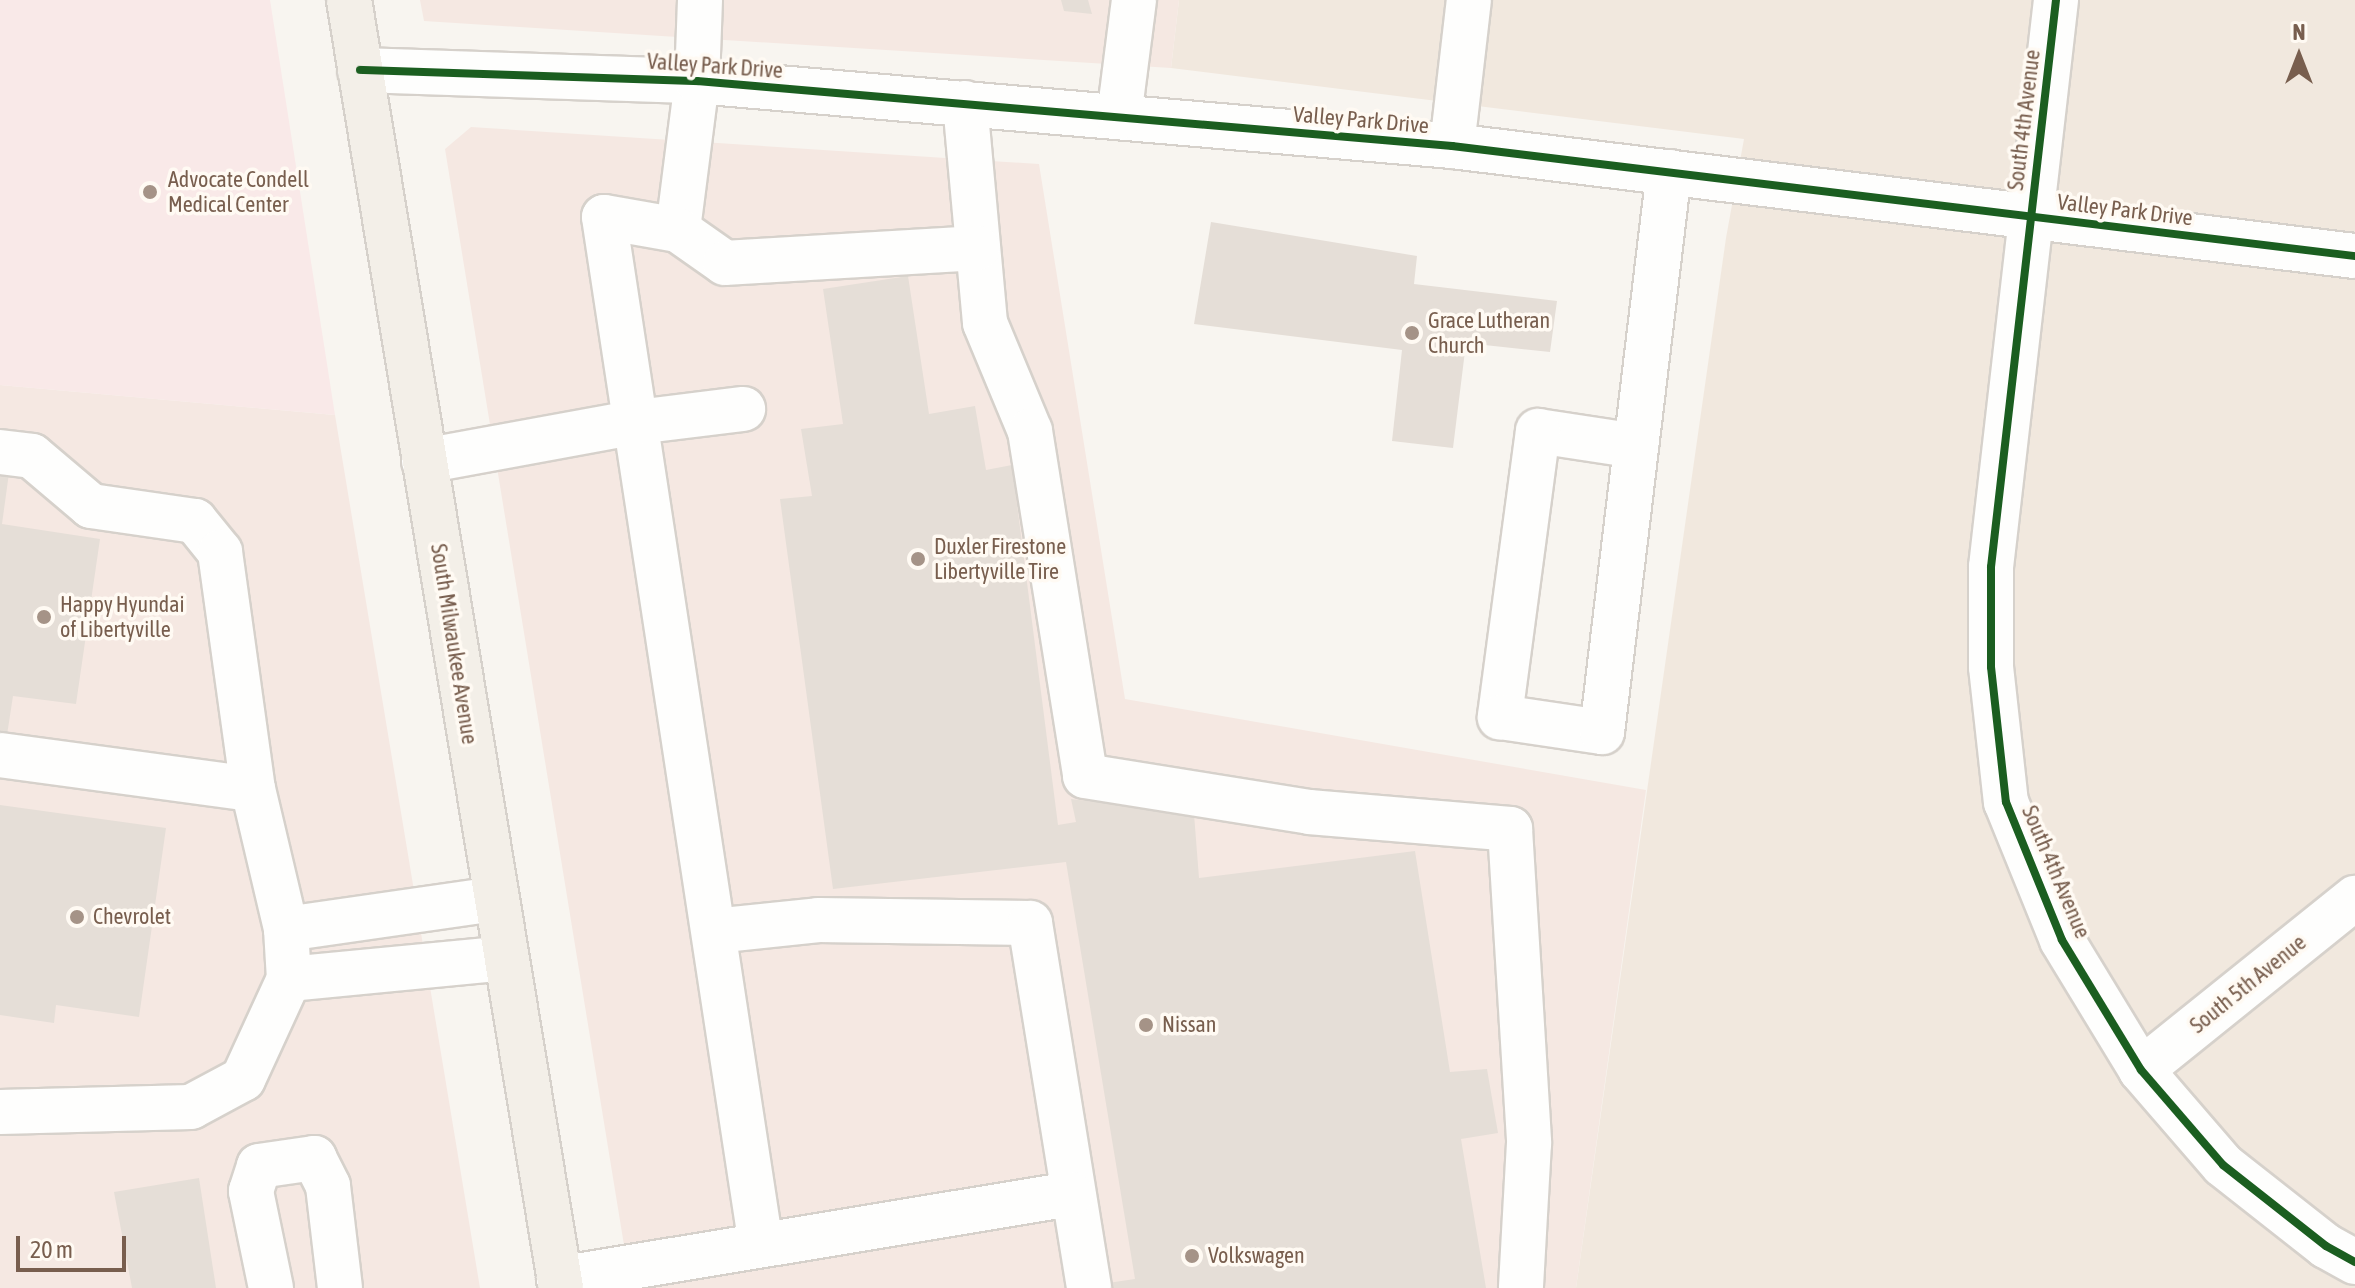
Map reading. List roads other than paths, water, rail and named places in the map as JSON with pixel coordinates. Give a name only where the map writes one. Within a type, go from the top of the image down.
[{"type":"main road","name":"South Milwaukee Avenue","points":[[349,0],[560,1284]]},
{"type":"street","points":[[678,230],[697,81],[700,0]]},
{"type":"street","points":[[1119,117],[1134,0]]},
{"type":"street","points":[[1452,146],[1469,0]]},
{"type":"street","name":"South 4th Avenue","points":[[2056,0],[1991,567],[1991,667],[2006,802],[2062,940],[2141,1070],[2223,1165],[2326,1246],[2355,1262]]},
{"type":"street","name":"Valley Park Drive","points":[[360,70],[697,81],[1452,146],[2355,256]]},
{"type":"street","points":[[965,103],[985,323],[1030,431],[1085,776],[1309,812],[1510,829],[1529,1143],[1521,1288]]},
{"type":"street","points":[[1636,446],[1538,431],[1500,717],[1602,732],[1669,172]]},
{"type":"street","points":[[761,1245],[604,217],[678,230],[725,263],[978,248]]},
{"type":"street","points":[[424,461],[637,422],[743,409]]},
{"type":"street","points":[[0,452],[32,456],[91,506],[195,521],[220,552],[253,789],[286,929],[289,979],[243,1079],[191,1107],[0,1112]]},
{"type":"street","points":[[0,755],[253,789]]},
{"type":"street","name":"South 5th Avenue","points":[[2141,1070],[2355,898]]},
{"type":"street","points":[[286,929],[495,899]]},
{"type":"street","points":[[714,931],[818,920],[1030,923],[1071,1194],[1089,1288]]},
{"type":"street","points":[[289,979],[506,958]]},
{"type":"street","points":[[271,1288],[251,1191],[259,1166],[314,1158],[328,1186],[340,1288]]},
{"type":"street","points":[[560,1284],[761,1245],[1071,1194]]},
{"type":"place","name":"Advocate Condell Medical Center","points":[[150,192]]},
{"type":"place","name":"Grace Lutheran Church","points":[[1412,333]]},
{"type":"place","name":"Duxler Firestone Libertyville Tire","points":[[918,559]]},
{"type":"place","name":"Happy Hyundai of Libertyville","points":[[44,617]]},
{"type":"place","name":"Chevrolet","points":[[77,917]]},
{"type":"place","name":"Nissan","points":[[1146,1025]]},
{"type":"place","name":"Volkswagen","points":[[1192,1256]]}]
